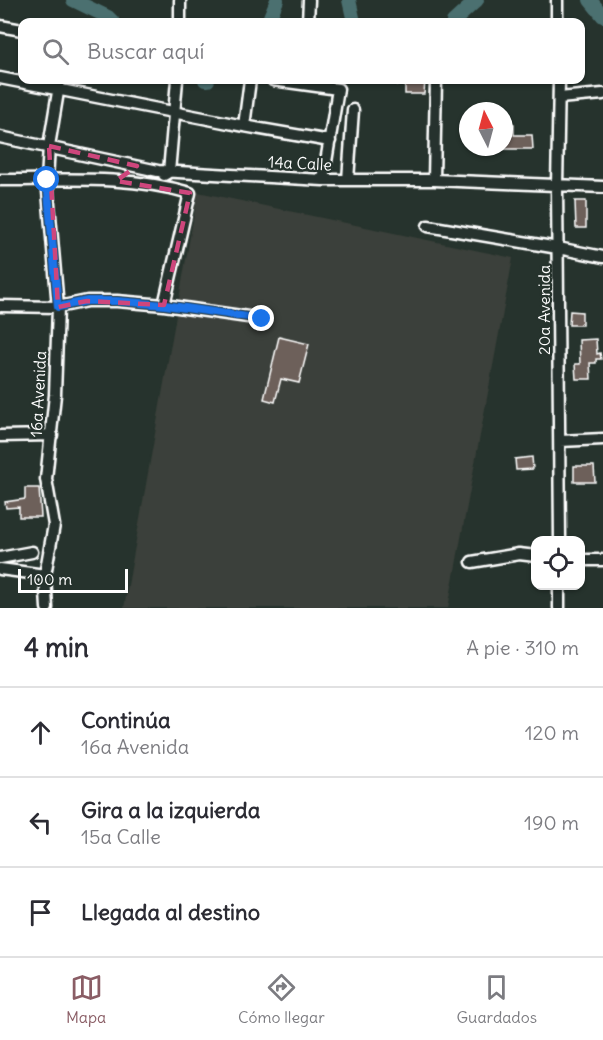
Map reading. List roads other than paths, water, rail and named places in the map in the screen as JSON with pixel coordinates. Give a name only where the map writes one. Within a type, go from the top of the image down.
[{"type":"street","points":[[180,0],[180,18]]},
{"type":"street","points":[[308,18],[309,0]]},
{"type":"street","points":[[557,0],[557,18]]},
{"type":"street","points":[[0,26],[18,29]]},
{"type":"street","points":[[0,78],[18,80]]},
{"type":"street","points":[[153,184],[169,172],[177,84]]},
{"type":"street","points":[[244,126],[249,84]]},
{"type":"street","points":[[302,84],[338,89],[323,180]]},
{"type":"street","points":[[434,180],[436,84]]},
{"type":"street","name":"20a Avenida","points":[[559,84],[557,186],[560,536]]},
{"type":"street","points":[[59,85],[173,112],[330,141]]},
{"type":"street","name":"16a Avenida","points":[[47,608],[45,574],[54,525],[46,479],[52,435],[58,307],[47,180],[49,146],[59,85]]},
{"type":"street","points":[[559,98],[603,94]]},
{"type":"street","points":[[348,180],[352,110]]},
{"type":"street","name":"14a Calle","points":[[0,137],[169,172],[323,180],[434,180],[603,187]]},
{"type":"street","points":[[116,181],[137,166]]},
{"type":"street","points":[[165,305],[190,193],[200,173]]},
{"type":"street","points":[[0,180],[116,181],[153,184],[190,193]]},
{"type":"street","points":[[429,226],[603,258]]},
{"type":"street","points":[[0,306],[58,307],[87,301],[165,305],[262,319]]},
{"type":"street","points":[[0,436],[52,435]]},
{"type":"street","points":[[560,441],[603,438]]},
{"type":"street","points":[[0,558],[32,552]]},
{"type":"street","points":[[472,562],[519,554],[531,555]]},
{"type":"street","points":[[585,560],[603,560]]},
{"type":"street","points":[[0,569],[45,574]]},
{"type":"street","points":[[559,590],[559,608]]},
{"type":"waterway","points":[[73,0],[109,18]]},
{"type":"waterway","points":[[270,18],[277,0]]},
{"type":"waterway","points":[[349,0],[353,18]]},
{"type":"waterway","points":[[457,18],[477,0]]},
{"type":"waterway","points":[[590,0],[603,16]]}]
